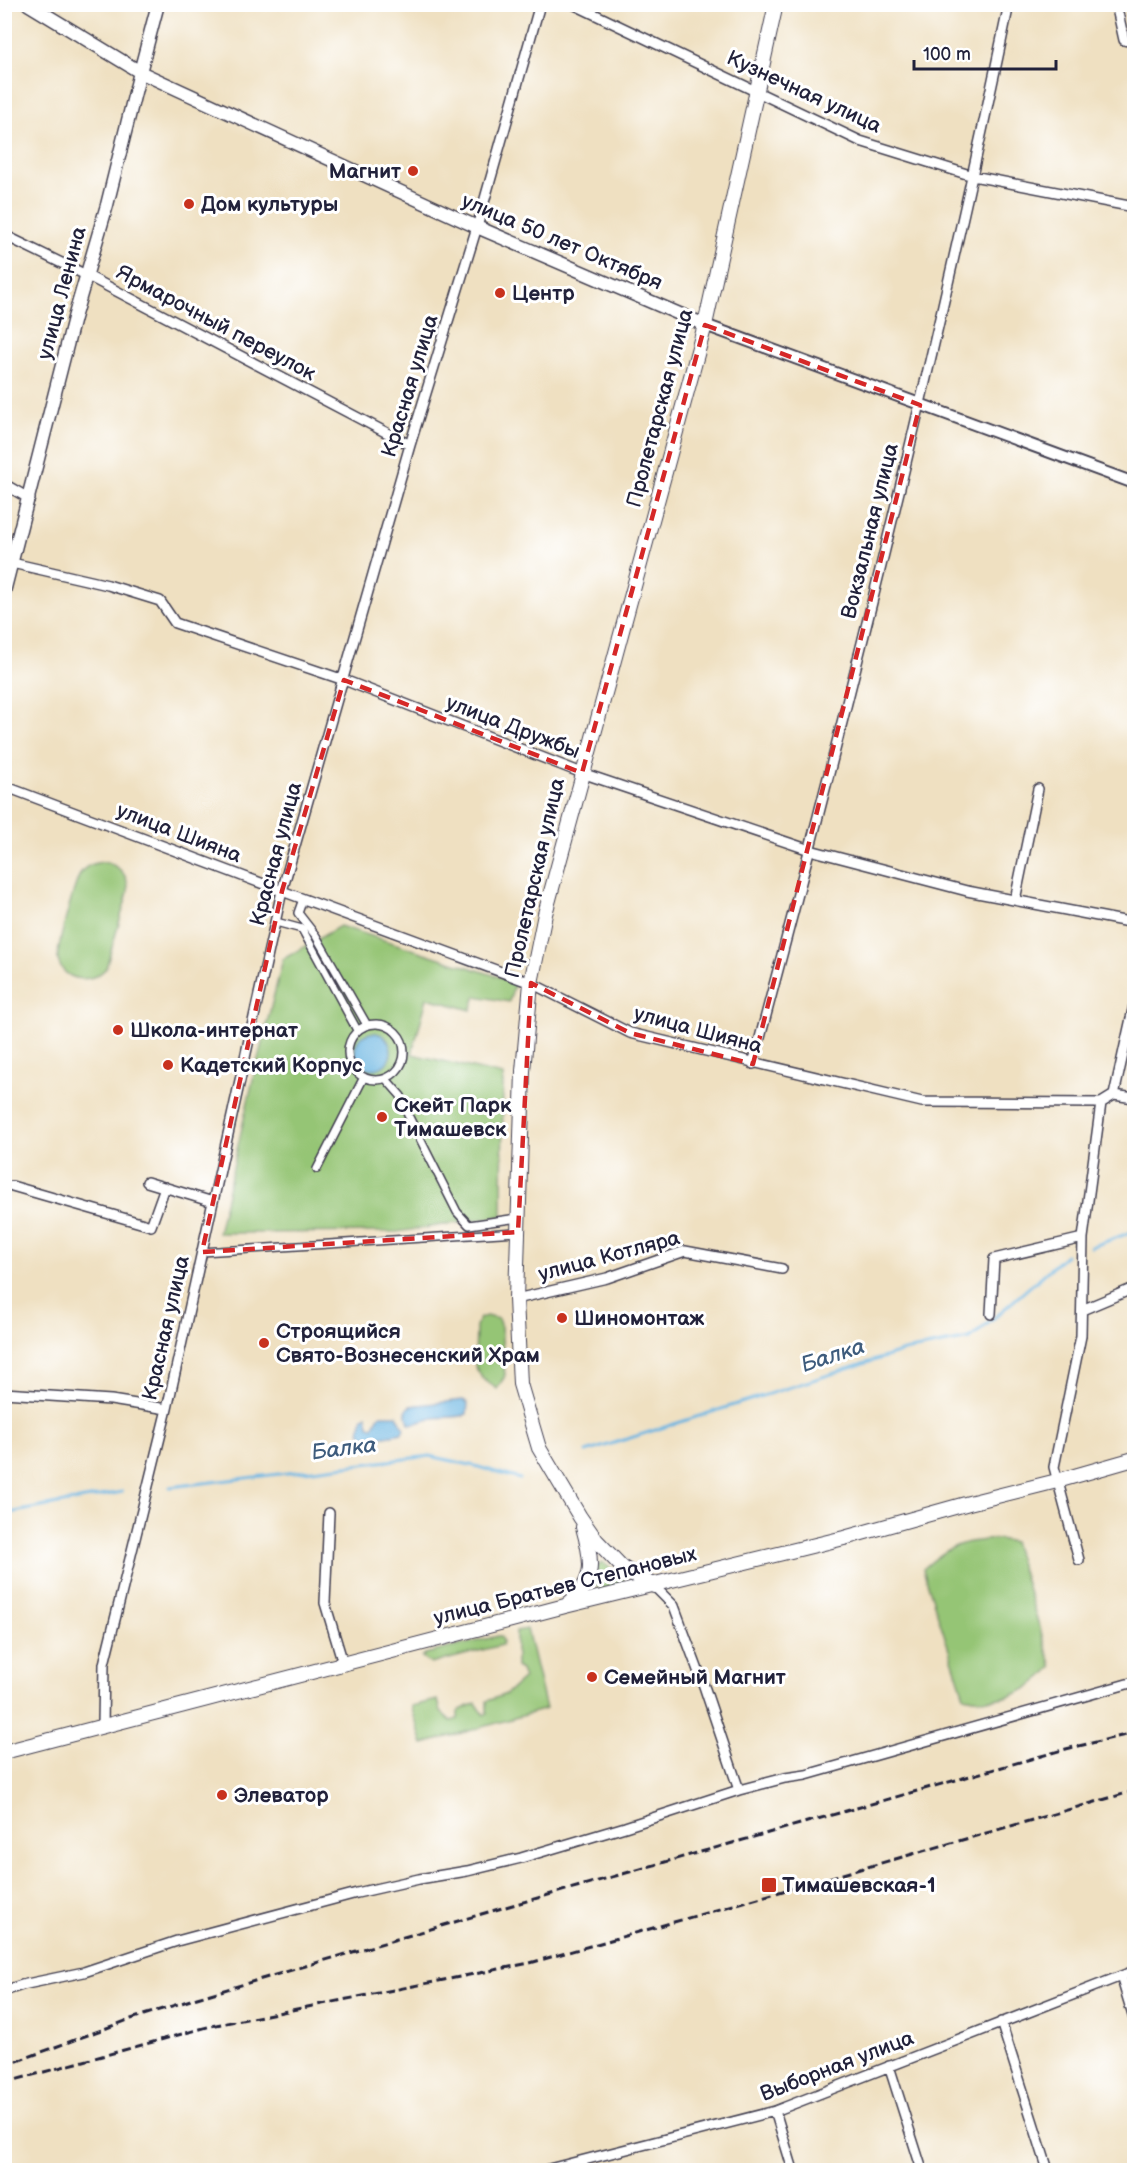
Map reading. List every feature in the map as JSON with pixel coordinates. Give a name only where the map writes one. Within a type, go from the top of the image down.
[{"type":"main road","name":"улица 50 лет Октября","points":[[28,4],[140,72],[477,227],[705,325]]},
{"type":"main road","name":"улица Ленина","points":[[4,592],[158,4]]},
{"type":"main road","name":"Пролетарская улица","points":[[654,1586],[623,1568],[596,1540],[539,1448],[525,1406],[518,1361],[516,1299],[523,1071],[531,983],[545,914],[705,325],[776,4]]},
{"type":"main road","name":"улица Братьев Степановых","points":[[4,1752],[565,1606],[654,1586],[1057,1481],[1134,1458]]},
{"type":"main road","points":[[565,1606],[580,1594],[590,1573],[590,1553],[580,1517]]},
{"type":"street","name":"Красная улица","points":[[103,1725],[104,1664],[167,1409],[282,891],[540,4]]},
{"type":"street","name":"Кузнечная улица","points":[[573,4],[860,141],[973,176],[1134,207]]},
{"type":"street","name":"Вокзальная улица","points":[[753,1064],[810,850],[920,405],[973,176],[1009,4]]},
{"type":"street","points":[[1116,4],[1124,40],[1134,42]]},
{"type":"street","name":"Ярмарочный переулок","points":[[4,235],[86,275],[410,445]]},
{"type":"street","name":"улица 50 лет Октября","points":[[705,325],[1134,483]]},
{"type":"street","points":[[4,484],[30,499]]},
{"type":"street","name":"улица Дружбы","points":[[12,562],[160,600],[175,623],[344,680],[582,773],[810,850],[967,891],[1134,923]]},
{"type":"street","name":"улица Шияна","points":[[4,786],[531,983],[630,1033],[753,1064],[922,1102],[1101,1103]]},
{"type":"street","points":[[1015,900],[1038,789]]},
{"type":"street","points":[[303,899],[298,912],[316,936],[367,1024]]},
{"type":"street","points":[[276,922],[302,929],[357,1030]]},
{"type":"street","points":[[1114,1095],[1134,1005]]},
{"type":"street","points":[[367,1024],[382,1024],[395,1030],[404,1042],[405,1057],[398,1071],[386,1079],[371,1080],[357,1074],[349,1061],[348,1046],[357,1030],[367,1024]]},
{"type":"street","points":[[317,1168],[364,1077]]},
{"type":"street","points":[[386,1079],[401,1096],[408,1115],[457,1212],[470,1225],[518,1225]]},
{"type":"street","points":[[1079,1560],[1054,1467],[1082,1335],[1083,1238],[1101,1103],[1114,1095],[1134,1098]]},
{"type":"street","points":[[147,1182],[213,1202]]},
{"type":"street","points":[[12,1186],[151,1226],[165,1187]]},
{"type":"street","points":[[202,1252],[518,1225]]},
{"type":"street","points":[[991,1314],[994,1259],[1083,1238]]},
{"type":"street","name":"улица Котляра","points":[[516,1299],[607,1278],[685,1251],[782,1269]]},
{"type":"street","points":[[1082,1310],[1134,1288]]},
{"type":"street","points":[[4,1393],[111,1400],[167,1409]]},
{"type":"street","points":[[329,1513],[325,1603],[343,1663]]},
{"type":"street","name":"Пролетарская улица","points":[[654,1586],[674,1606],[739,1790]]},
{"type":"street","points":[[4,1991],[84,1972],[177,1941],[357,1893],[520,1858],[739,1790],[806,1775],[1134,1682]]},
{"type":"street","name":"Выборная улица","points":[[545,2170],[775,2111],[1134,1971]]},
{"type":"street","points":[[1121,1976],[1134,2019]]},
{"type":"street","points":[[1001,2022],[1048,2170]]},
{"type":"street","points":[[889,2066],[922,2170]]},
{"type":"street","points":[[775,2111],[793,2170]]},
{"type":"highlighted area","points":[[705,325],[920,405],[753,1064],[630,1033],[531,983],[518,1232],[202,1252],[282,891],[344,680],[582,773]]},
{"type":"green space","points":[[102,862],[122,871],[127,880],[128,892],[106,968],[94,977],[79,979],[72,977],[61,968],[58,960],[60,943],[71,900],[82,871],[86,867]]},
{"type":"green space","points":[[340,926],[515,982],[509,1002],[476,996],[471,1010],[427,998],[412,1054],[503,1075],[502,1216],[397,1232],[218,1233],[283,959]]},
{"type":"green space","points":[[486,1316],[498,1319],[501,1327],[505,1376],[497,1389],[482,1378],[475,1366],[476,1326],[480,1318]]},
{"type":"green space","points":[[998,1539],[1013,1542],[1052,1667],[1033,1684],[1012,1695],[989,1699],[964,1696],[923,1569],[949,1549],[974,1541]]},
{"type":"green space","points":[[602,1562],[624,1578],[623,1583],[616,1588],[601,1589],[595,1585],[598,1565]]},
{"type":"green space","points":[[527,1629],[546,1709],[423,1744],[411,1706],[438,1700],[441,1712],[451,1721],[458,1719],[458,1711],[476,1703],[484,1715],[487,1713],[487,1701],[506,1694],[524,1678],[521,1670],[516,1667],[516,1631]]},
{"type":"green space","points":[[501,1636],[502,1645],[431,1664],[422,1657],[425,1654]]},
{"type":"water","points":[[373,1033],[386,1038],[391,1051],[386,1064],[373,1069],[360,1064],[355,1051],[360,1038]]},
{"type":"water","points":[[463,1400],[468,1403],[467,1414],[433,1418],[409,1424],[406,1411],[410,1406]]},
{"type":"water","points":[[367,1415],[369,1426],[373,1427],[379,1415],[397,1415],[404,1428],[402,1433],[364,1437],[360,1431],[363,1418]]},
{"type":"waterway","name":"Балка","points":[[1091,1247],[1134,1231]]},
{"type":"waterway","name":"Балка","points":[[586,1452],[904,1351],[970,1339],[1066,1255]]},
{"type":"waterway","name":"Балка","points":[[170,1487],[430,1456],[520,1479]]},
{"type":"waterway","name":"Балка","points":[[4,1514],[122,1492]]},
{"type":"railway","points":[[4,2066],[131,2019],[197,1998],[502,1908],[1066,1749],[1134,1733]]},
{"type":"railway","points":[[4,2083],[211,2026],[530,1963],[1134,1791]]},
{"type":"place","name":"Магнит","points":[[413,171]]},
{"type":"place","name":"Дом культуры","points":[[189,204]]},
{"type":"place","name":"Центр","points":[[500,293]]},
{"type":"place","name":"Школа-интернат","points":[[118,1030]]},
{"type":"place","name":"Кадетский Корпус","points":[[168,1065]]},
{"type":"place","name":"Скейт Парк Тимашевск","points":[[382,1117]]},
{"type":"place","name":"Шиномонтаж","points":[[562,1318]]},
{"type":"place","name":"Строящийся Свято-Вознесенский Храм","points":[[264,1343]]},
{"type":"place","name":"Семейный Магнит","points":[[592,1677]]},
{"type":"place","name":"Элеватор","points":[[222,1795]]},
{"type":"place","name":"Тимашевская-1","points":[[769,1885]]}]
